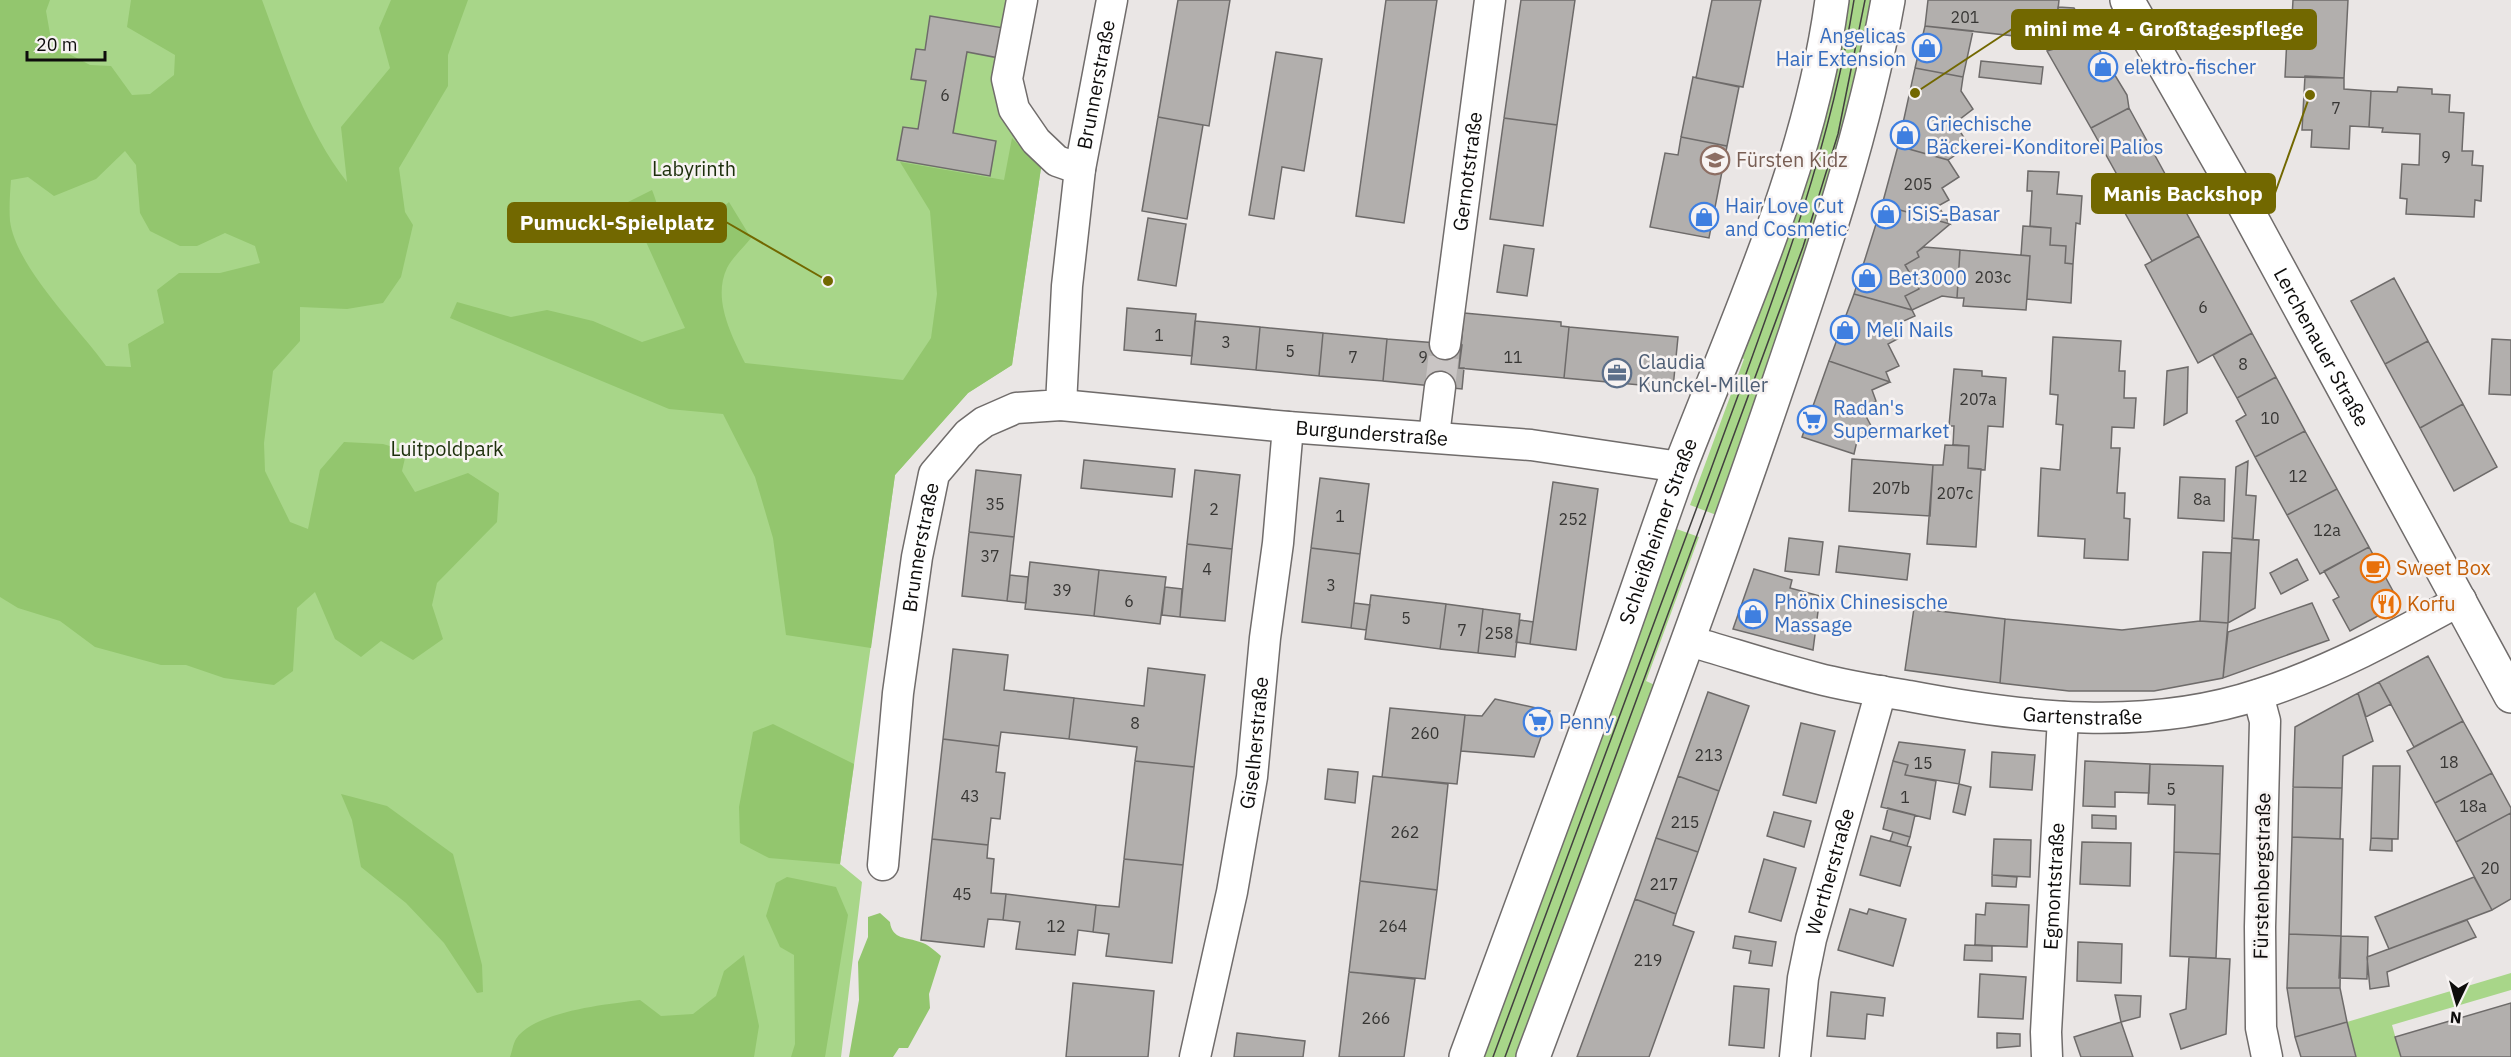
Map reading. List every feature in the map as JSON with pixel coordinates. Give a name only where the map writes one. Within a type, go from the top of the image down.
[{"type":"main road","name":"Schleißheimer Straße","points":[[1466,1057],[1600,693],[1680,467],[1771,235],[1792,172],[1822,55],[1832,0]]},
{"type":"main road","points":[[1533,1057],[1689,640],[1837,209],[1866,107],[1888,0]]},
{"type":"main road","name":"Lerchenauer Straße","points":[[2127,0],[2242,201],[2356,415],[2461,600],[2511,696]]},
{"type":"street","name":"Brunnerstraße","points":[[1022,0],[1007,79],[1014,109],[1036,141],[1057,161],[1080,169]]},
{"type":"street","name":"Brunnerstraße","points":[[883,865],[898,693],[917,557],[934,474],[968,434],[984,422],[1016,408],[1061,405],[1067,286],[1080,169],[1112,0]]},
{"type":"street","name":"Gernotstraße","points":[[1445,344],[1490,0]]},
{"type":"street","points":[[1434,436],[1440,387]]},
{"type":"street","name":"Burgunderstraße","points":[[1061,405],[1288,427],[1434,436],[1531,445],[1680,467]]},
{"type":"street","name":"Giselherstraße","points":[[1195,1057],[1232,892],[1252,777],[1265,638],[1278,543],[1288,427]]},
{"type":"street","name":"Gartenstraße","points":[[1689,640],[1817,678],[1969,708],[2063,717],[2157,716],[2203,709],[2258,695],[2337,666],[2461,600]]},
{"type":"street","name":"Wertherstraße","points":[[1795,1057],[1803,978],[1811,939],[1881,691]]},
{"type":"street","name":"Fürstenbergstraße","points":[[2258,695],[2265,721],[2260,927],[2260,1055]]},
{"type":"street","name":"Egmontstraße","points":[[2047,1057],[2046,1032],[2063,717]]},
{"type":"green space","name":"Luitpoldpark","points":[[0,0],[1022,0],[1007,79],[1036,141],[1041,168],[1012,365],[968,393],[895,475],[840,864],[862,882],[841,1057],[0,1057]]},
{"type":"green space","points":[[0,0],[50,0],[46,11],[52,45],[90,65],[111,66],[132,95],[150,94],[174,75],[175,55],[127,27],[131,0],[262,0],[308,118],[347,182],[341,127],[390,68],[379,28],[391,0],[468,0],[448,55],[448,86],[399,168],[405,212],[413,225],[401,277],[383,303],[347,309],[300,307],[300,341],[273,371],[264,443],[265,471],[290,522],[308,529],[320,470],[344,442],[383,444],[400,449],[405,458],[402,471],[415,492],[468,473],[499,493],[497,522],[437,583],[432,605],[443,639],[413,660],[381,641],[361,657],[335,639],[315,592],[297,608],[293,671],[274,685],[224,678],[186,665],[161,665],[95,647],[60,621],[18,608],[0,597]],"holes":[[[125,151],[136,165],[140,213],[150,231],[180,246],[197,246],[225,233],[255,246],[260,263],[220,273],[179,273],[157,290],[164,323],[128,344],[131,367],[106,366],[50,296],[24,258],[10,221],[11,180],[28,177],[54,196],[96,179]]]},
{"type":"green space","points":[[1842,0],[1873,0],[1837,163],[1719,516],[1690,505],[1744,359],[1735,355]]},
{"type":"green space","points":[[1012,138],[1041,168],[1012,365],[968,393],[895,475],[871,648],[786,635],[773,538],[755,477],[723,414],[669,409],[450,318],[457,302],[511,317],[547,310],[593,321],[642,342],[685,328],[628,202],[652,190],[661,212],[668,219],[676,222],[695,221],[729,202],[751,238],[727,268],[722,292],[726,317],[745,363],[903,380],[931,338],[937,294],[930,211],[900,162],[1004,180]]},
{"type":"green space","points":[[1671,527],[1699,537],[1646,681],[1657,686],[1630,749],[1519,1057],[1479,1057]]},
{"type":"green space","points":[[773,724],[854,764],[840,864],[769,858],[740,843],[739,807],[753,732]]},
{"type":"green space","points":[[341,794],[387,806],[453,854],[482,965],[483,992],[477,993],[444,943],[406,903],[361,867],[352,820]]},
{"type":"green space","points":[[787,877],[836,887],[848,915],[825,1057],[791,1057],[795,1044],[794,955],[780,947],[766,916],[776,883]]},
{"type":"green space","points":[[880,913],[890,922],[891,928],[897,935],[926,944],[941,956],[929,994],[930,1008],[908,1048],[899,1048],[893,1057],[849,1057],[859,1000],[858,962],[868,937],[868,917]]},
{"type":"green space","points":[[744,955],[759,1026],[754,1057],[510,1057],[516,1039],[525,1029],[555,1015],[573,1010],[640,1000],[661,1016],[693,1014],[716,996],[724,971]]},
{"type":"green space","points":[[2511,973],[2511,990],[2392,1025],[2401,1057],[2356,1057],[2347,1022]]},
{"type":"building","points":[[1178,0],[1230,0],[1209,126],[1158,117]]},
{"type":"building","points":[[1386,0],[1437,0],[1404,223],[1356,216]]},
{"type":"building","points":[[1521,0],[1575,0],[1557,125],[1504,118]]},
{"type":"building","points":[[1712,0],[1761,0],[1743,87],[1696,78]]},
{"type":"building","points":[[1928,0],[2059,0],[2055,39],[2031,37],[2030,42],[2013,41],[2014,36],[1925,26]]},
{"type":"building","points":[[2293,0],[2348,0],[2344,78],[2285,77],[2288,18],[2292,18]]},
{"type":"building","points":[[2058,7],[2074,8],[2127,95],[2129,108],[2091,128],[2047,51],[2054,49],[2048,39],[2055,39]]},
{"type":"building","points":[[930,16],[1004,28],[999,58],[967,52],[953,133],[996,141],[990,176],[897,160],[903,127],[918,129],[926,81],[911,79],[916,49],[925,50]]},
{"type":"building","points":[[1925,26],[1973,31],[1963,77],[1915,68]]},
{"type":"building","points":[[1276,52],[1322,59],[1304,171],[1282,167],[1274,219],[1249,215]]},
{"type":"building","points":[[1981,61],[2043,67],[2041,84],[1979,77]]},
{"type":"building","points":[[1915,68],[1963,77],[1961,91],[1973,109],[1955,123],[1969,146],[1948,160],[1898,146]]},
{"type":"building","points":[[2305,76],[2344,78],[2344,89],[2371,91],[2369,127],[2350,126],[2349,149],[2311,147],[2312,130],[2302,130]]},
{"type":"building","points":[[1693,77],[1739,87],[1727,146],[1681,137]]},
{"type":"building","points":[[2398,87],[2432,89],[2432,94],[2450,95],[2449,112],[2464,113],[2462,151],[2473,151],[2472,165],[2483,166],[2481,201],[2475,200],[2474,217],[2406,214],[2407,199],[2400,198],[2402,164],[2419,165],[2420,134],[2382,132],[2383,128],[2369,127],[2371,91],[2397,92]]},
{"type":"building","points":[[2129,108],[2199,236],[2152,261],[2125,213],[2135,207],[2091,128]]},
{"type":"building","points":[[1158,117],[1203,125],[1187,219],[1142,211]]},
{"type":"building","points":[[1504,118],[1557,125],[1543,226],[1490,219]]},
{"type":"building","points":[[1681,137],[1727,146],[1709,238],[1650,227],[1665,153],[1678,155]]},
{"type":"building","points":[[1898,146],[1948,160],[1959,177],[1942,188],[1949,200],[1938,206],[1950,224],[1882,205]]},
{"type":"building","points":[[2028,171],[2059,172],[2057,194],[2082,196],[2080,224],[2076,223],[2073,264],[2065,263],[2066,246],[2050,245],[2051,228],[2030,226],[2032,191],[2027,191]]},
{"type":"building","points":[[1882,205],[1950,224],[1917,252],[1919,257],[1905,265],[1919,289],[1905,296],[1912,310],[1854,294]]},
{"type":"building","points":[[1148,218],[1186,224],[1176,286],[1138,280]]},
{"type":"building","points":[[2023,226],[2051,228],[2050,245],[2066,246],[2065,263],[2073,264],[2071,303],[2027,299],[2030,256],[2021,255]]},
{"type":"building","points":[[2199,236],[2252,333],[2198,363],[2145,265]]},
{"type":"building","points":[[1504,245],[1534,249],[1527,296],[1497,292]]},
{"type":"building","points":[[1924,247],[1960,250],[1957,298],[1942,296],[1912,310],[1905,296],[1919,289],[1905,265],[1919,257],[1917,252]]},
{"type":"building","points":[[1960,250],[2030,256],[2026,310],[1963,306],[1964,298],[1957,298]]},
{"type":"building","points":[[2394,278],[2428,341],[2385,364],[2351,301]]},
{"type":"building","points":[[1854,294],[1912,310],[1915,316],[1897,324],[1903,336],[1888,344],[1899,366],[1886,372],[1890,382],[1829,361]]},
{"type":"building","points":[[1127,308],[1196,314],[1192,356],[1124,350]]},
{"type":"building","points":[[1464,313],[1561,322],[1561,326],[1569,327],[1564,378],[1459,368]]},
{"type":"building","points":[[1195,321],[1260,327],[1256,370],[1191,364]]},
{"type":"building","points":[[1260,327],[1323,333],[1319,376],[1256,370]]},
{"type":"building","points":[[1569,327],[1678,337],[1673,388],[1564,378]]},
{"type":"building","points":[[1323,333],[1387,339],[1383,381],[1319,376]]},
{"type":"building","points":[[2252,333],[2276,377],[2237,398],[2213,355]]},
{"type":"building","points":[[2053,337],[2121,341],[2119,371],[2125,371],[2124,398],[2136,398],[2134,428],[2112,427],[2111,448],[2120,448],[2117,493],[2125,493],[2124,518],[2130,519],[2128,560],[2084,558],[2085,539],[2038,536],[2041,468],[2060,470],[2063,425],[2056,424],[2058,395],[2050,394]]},
{"type":"building","points":[[1387,339],[1462,345],[1459,368],[1464,368],[1462,389],[1383,381]]},
{"type":"building","points":[[2492,339],[2511,340],[2511,395],[2489,394]]},
{"type":"building","points":[[2428,341],[2463,404],[2420,428],[2385,364]]},
{"type":"building","points":[[1829,361],[1890,382],[1872,390],[1876,401],[1861,407],[1876,435],[1857,441],[1854,454],[1802,437]]},
{"type":"building","points":[[2188,367],[2187,413],[2164,425],[2167,371]]},
{"type":"building","points":[[1954,369],[1982,371],[1982,376],[2006,378],[2003,427],[1988,426],[1985,470],[1968,468],[1969,446],[1953,445],[1954,426],[1949,426]]},
{"type":"building","points":[[2276,377],[2305,431],[2255,457],[2236,421],[2246,415],[2237,398]]},
{"type":"building","points":[[2463,404],[2497,467],[2454,491],[2420,428]]},
{"type":"building","points":[[2305,431],[2337,489],[2287,515],[2255,457]]},
{"type":"building","points":[[1945,445],[1969,446],[1968,468],[1981,469],[1976,547],[1927,544],[1933,465],[1943,465]]},
{"type":"building","points":[[1852,459],[1933,465],[1930,516],[1849,511]]},
{"type":"building","points":[[1084,460],[1175,469],[1172,497],[1081,488]]},
{"type":"building","points":[[2248,461],[2246,495],[2256,496],[2253,540],[2232,538],[2236,467]]},
{"type":"building","points":[[976,470],[1021,475],[1014,537],[969,532]]},
{"type":"building","points":[[1195,470],[1240,475],[1232,549],[1187,544]]},
{"type":"building","points":[[2180,477],[2225,479],[2224,521],[2178,518]]},
{"type":"building","points":[[1320,478],[1369,484],[1360,554],[1311,548]]},
{"type":"building","points":[[1553,482],[1598,489],[1576,650],[1530,644]]},
{"type":"building","points":[[2337,489],[2369,547],[2320,574],[2287,515]]},
{"type":"building","points":[[969,532],[1014,537],[1007,601],[962,596]]},
{"type":"building","points":[[1789,538],[1823,542],[1819,575],[1785,571]]},
{"type":"building","points":[[2232,538],[2259,540],[2255,608],[2228,623]]},
{"type":"building","points":[[1187,544],[1232,549],[1225,621],[1180,617]]},
{"type":"building","points":[[1839,546],[1910,554],[1907,580],[1836,572]]},
{"type":"building","points":[[2369,547],[2400,604],[2350,631],[2333,600],[2339,597],[2324,571]]},
{"type":"building","points":[[1311,548],[1360,554],[1351,628],[1302,622]]},
{"type":"building","points":[[2203,552],[2231,553],[2228,623],[2200,621]]},
{"type":"building","points":[[2297,559],[2308,580],[2281,594],[2270,573]]},
{"type":"building","points":[[1030,562],[1099,570],[1094,616],[1025,609]]},
{"type":"building","points":[[1754,569],[1792,580],[1790,588],[1820,596],[1813,650],[1733,629]]},
{"type":"building","points":[[1099,570],[1166,577],[1160,624],[1094,616]]},
{"type":"building","points":[[1010,575],[1028,577],[1026,603],[1007,601]]},
{"type":"building","points":[[1165,587],[1182,589],[1180,617],[1162,615]]},
{"type":"building","points":[[1371,595],[1446,604],[1440,649],[1365,639]]},
{"type":"building","points":[[1354,603],[1370,605],[1366,630],[1351,628]]},
{"type":"building","points":[[2312,603],[2329,640],[2223,678],[2228,632]]},
{"type":"building","points":[[1446,604],[1483,609],[1478,653],[1440,649]]},
{"type":"building","points":[[1914,608],[2005,619],[2000,683],[1905,670]]},
{"type":"building","points":[[1483,609],[1520,614],[1515,657],[1478,653]]},
{"type":"building","points":[[2005,619],[2122,630],[2200,621],[2228,623],[2223,678],[2154,691],[2069,691],[2000,683]]},
{"type":"building","points":[[1520,620],[1533,622],[1530,644],[1516,642]]},
{"type":"building","points":[[953,649],[1008,655],[1004,690],[1074,698],[1069,739],[1001,732],[999,746],[943,739]]},
{"type":"building","points":[[2428,656],[2463,721],[2414,747],[2379,682]]},
{"type":"building","points":[[1148,668],[1205,675],[1194,767],[1135,761],[1137,747],[1069,739],[1074,698],[1144,706]]},
{"type":"building","points":[[2379,682],[2391,704],[2366,717],[2358,693]]},
{"type":"building","points":[[1708,692],[1749,706],[1719,791],[1678,776]]},
{"type":"building","points":[[2358,693],[2373,741],[2343,756],[2342,788],[2293,787],[2295,727]]},
{"type":"building","points":[[1495,699],[1550,711],[1534,757],[1461,751],[1465,715],[1482,716]]},
{"type":"building","points":[[1390,708],[1465,715],[1457,784],[1382,777]]},
{"type":"building","points":[[2463,721],[2492,773],[2435,803],[2407,751]]},
{"type":"building","points":[[1801,723],[1835,731],[1816,803],[1783,795]]},
{"type":"building","points":[[943,739],[999,746],[996,772],[1005,773],[1000,819],[991,818],[988,845],[932,839]]},
{"type":"building","points":[[1899,742],[1965,750],[1959,784],[1905,775],[1908,765],[1893,761]]},
{"type":"building","points":[[1992,752],[2035,755],[2032,790],[1990,787]]},
{"type":"building","points":[[1135,761],[1194,767],[1183,865],[1124,859]]},
{"type":"building","points":[[1893,761],[1908,765],[1905,775],[1936,781],[1930,819],[1881,807]]},
{"type":"building","points":[[2085,761],[2150,764],[2149,793],[2115,792],[2115,807],[2083,806]]},
{"type":"building","points":[[2150,764],[2223,766],[2220,854],[2174,852],[2175,805],[2148,804]]},
{"type":"building","points":[[2373,766],[2400,766],[2398,839],[2371,838]]},
{"type":"building","points":[[1328,769],[1358,772],[1355,803],[1325,799]]},
{"type":"building","points":[[2492,773],[2511,808],[2511,813],[2456,842],[2435,803]]},
{"type":"building","points":[[1373,776],[1448,784],[1437,890],[1360,881]]},
{"type":"building","points":[[1678,776],[1719,791],[1698,852],[1656,838]]},
{"type":"building","points":[[1959,784],[1971,787],[1965,815],[1953,812]]},
{"type":"building","points":[[2293,787],[2342,788],[2340,839],[2292,837]]},
{"type":"building","points":[[1888,808],[1915,815],[1910,837],[1883,829]]},
{"type":"building","points":[[1774,812],[1811,821],[1804,847],[1767,836]]},
{"type":"building","points":[[2511,813],[2511,899],[2492,910],[2456,842]]},
{"type":"building","points":[[2092,815],[2116,816],[2116,829],[2092,828]]},
{"type":"building","points":[[1893,832],[1910,837],[1907,846],[1890,841]]},
{"type":"building","points":[[1871,836],[1911,847],[1900,886],[1860,875]]},
{"type":"building","points":[[2292,837],[2343,839],[2341,936],[2289,934]]},
{"type":"building","points":[[1656,838],[1698,852],[1676,914],[1635,899]]},
{"type":"building","points":[[2371,838],[2392,839],[2392,851],[2370,850]]},
{"type":"building","points":[[932,839],[988,845],[987,858],[994,859],[991,893],[1006,894],[1003,920],[988,919],[984,947],[921,940]]},
{"type":"building","points":[[1994,839],[2031,840],[2030,877],[1992,875]]},
{"type":"building","points":[[2082,842],[2131,843],[2130,886],[2080,884]]},
{"type":"building","points":[[2174,852],[2220,854],[2216,958],[2170,956]]},
{"type":"building","points":[[1124,859],[1183,865],[1172,963],[1106,956],[1109,934],[1093,932],[1096,905],[1119,907]]},
{"type":"building","points":[[1764,859],[1796,868],[1781,921],[1749,912]]},
{"type":"building","points":[[1992,875],[2017,877],[2016,887],[1992,886]]},
{"type":"building","points":[[2474,877],[2492,910],[2389,949],[2375,917]]},
{"type":"building","points":[[1360,881],[1437,890],[1425,979],[1349,972]]},
{"type":"building","points":[[1006,894],[1096,905],[1093,932],[1078,930],[1075,955],[1016,949],[1020,922],[1003,920]]},
{"type":"building","points":[[1635,899],[1676,914],[1673,925],[1694,932],[1649,1057],[1577,1057]]},
{"type":"building","points":[[1986,903],[2029,905],[2027,947],[1975,945],[1976,914],[1985,915]]},
{"type":"building","points":[[1850,909],[1867,914],[1869,909],[1906,919],[1893,966],[1838,950]]},
{"type":"building","points":[[2467,920],[2476,937],[2387,972],[2389,986],[2370,989],[2367,957]]},
{"type":"building","points":[[2289,934],[2341,936],[2340,988],[2287,988]]},
{"type":"building","points":[[1735,936],[1776,942],[1772,966],[1749,963],[1751,951],[1733,948]]},
{"type":"building","points":[[2341,936],[2368,937],[2367,979],[2339,978]]},
{"type":"building","points":[[2078,942],[2122,944],[2121,983],[2077,981]]},
{"type":"building","points":[[1965,945],[1992,946],[1992,961],[1964,960]]},
{"type":"building","points":[[2189,957],[2230,959],[2226,1034],[2181,1049],[2170,1014],[2186,1009]]},
{"type":"building","points":[[1349,972],[1415,979],[1404,1057],[1339,1057]]},
{"type":"building","points":[[1980,974],[2026,977],[2023,1019],[1978,1017]]},
{"type":"building","points":[[1073,983],[1154,991],[1148,1057],[1066,1057]]},
{"type":"building","points":[[1734,986],[1769,989],[1764,1048],[1729,1045]]},
{"type":"building","points":[[2287,988],[2340,988],[2347,1022],[2295,1037]]},
{"type":"building","points":[[1831,992],[1885,998],[1883,1016],[1867,1014],[1865,1039],[1827,1036]]},
{"type":"building","points":[[2115,995],[2141,996],[2140,1017],[2121,1022]]},
{"type":"building","points":[[2511,1003],[2511,1057],[2401,1057],[2395,1037]]},
{"type":"building","points":[[2121,1022],[2133,1057],[2081,1057],[2074,1037]]},
{"type":"building","points":[[2347,1022],[2356,1057],[2301,1057],[2295,1037]]},
{"type":"building","points":[[1237,1033],[1305,1041],[1303,1057],[1234,1057]]},
{"type":"building","points":[[1997,1033],[2020,1034],[2020,1046],[1997,1048]]},
{"type":"tunnel","points":[[1440,387],[1445,344]]},
{"type":"tram line","points":[[1493,1057],[1773,298],[1812,180],[1843,61],[1854,0]]},
{"type":"tram line","points":[[1505,1057],[1803,247],[1838,134],[1865,0]]},
{"type":"place","name":"Angelicas Hair Extension","points":[[1927,48]]},
{"type":"place","name":"elektro-fischer","points":[[2103,67]]},
{"type":"place","name":"mini me 4 - Großtagespflege","points":[[1915,93]]},
{"type":"place","name":"Manis Backshop","points":[[2310,95]]},
{"type":"place","name":"Griechische Bäckerei-Konditorei Palios","points":[[1905,135]]},
{"type":"place","name":"Fürsten Kidz","points":[[1715,160]]},
{"type":"place","name":"iSiS-Basar","points":[[1886,214]]},
{"type":"place","name":"Hair Love Cut and Cosmetic","points":[[1704,217]]},
{"type":"place","name":"Bet3000","points":[[1867,278]]},
{"type":"place","name":"Pumuckl-Spielplatz","points":[[828,281]]},
{"type":"place","name":"Meli Nails","points":[[1845,330]]},
{"type":"place","name":"Claudia Kunckel-Miller","points":[[1617,373]]},
{"type":"place","name":"Radan's Supermarket","points":[[1812,420]]},
{"type":"place","name":"Sweet Box","points":[[2375,568]]},
{"type":"place","name":"Korfu","points":[[2386,604]]},
{"type":"place","name":"Phönix Chinesische Massage","points":[[1753,614]]},
{"type":"place","name":"Penny","points":[[1538,722]]},
{"type":"park label","name":"Labyrinth","points":[[694,169]]}]
